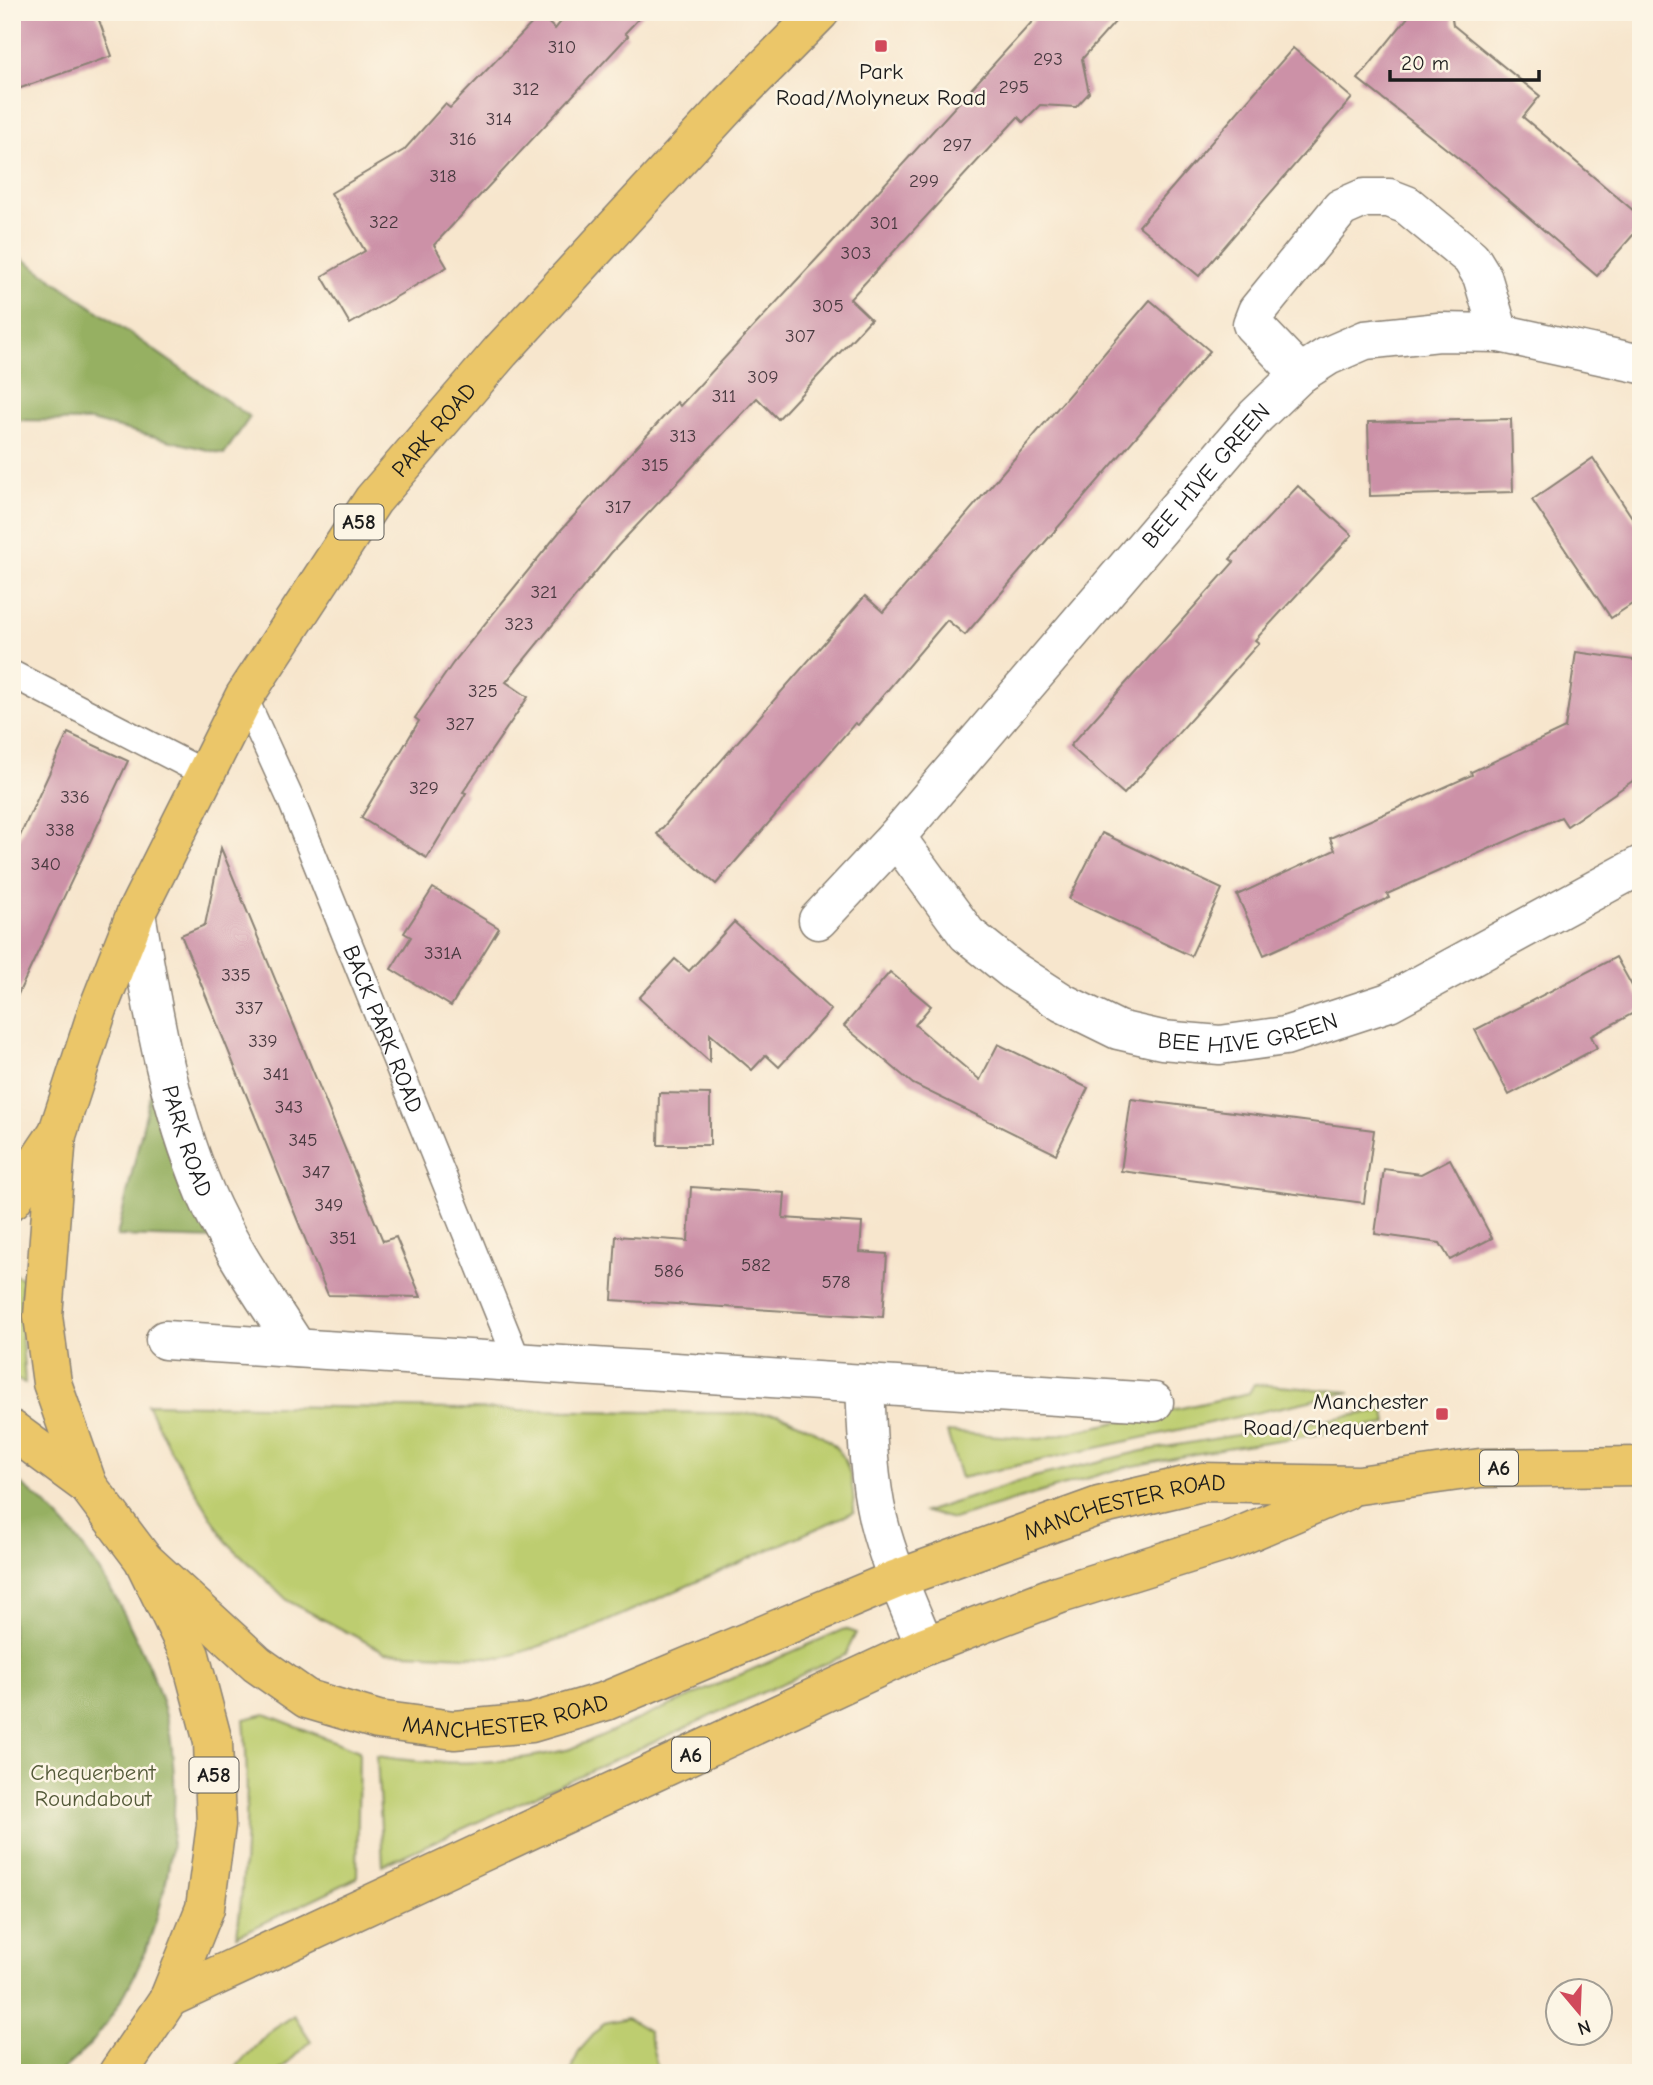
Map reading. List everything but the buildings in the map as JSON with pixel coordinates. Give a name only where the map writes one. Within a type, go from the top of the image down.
[{"type":"main road","name":"PARK ROAD","points":[[88,1486],[52,1383],[43,1316],[57,1135],[98,1009],[136,913],[244,697],[373,500],[501,351],[730,103],[820,12]]},
{"type":"main road","name":"PARK ROAD","points":[[12,1200],[57,1135]]},
{"type":"main road","name":"A58","points":[[12,1430],[88,1486],[143,1559],[190,1655],[213,1742],[216,1825],[205,1908],[169,1998],[118,2073]]},
{"type":"main road","name":"MANCHESTER ROAD","points":[[143,1559],[257,1664],[307,1699],[378,1720],[454,1730],[530,1723],[606,1701],[897,1579],[1099,1506],[1202,1482],[1359,1485],[1480,1468],[1641,1466]]},
{"type":"main road","name":"MANCHESTER ROAD","points":[[169,1998],[925,1646],[1060,1594],[1226,1542],[1359,1485]]},
{"type":"street","points":[[1300,374],[1252,324],[1257,311],[1341,208],[1364,198],[1389,198],[1406,205],[1471,258],[1482,275],[1499,333]]},
{"type":"street","name":"BEE HIVE GREEN","points":[[818,920],[896,837],[1256,416],[1300,374],[1328,356],[1364,340],[1439,332],[1499,333],[1641,363]]},
{"type":"street","name":"BEE HIVE GREEN","points":[[896,837],[967,934],[1012,970],[1063,1003],[1118,1030],[1162,1040],[1220,1045],[1285,1036],[1390,1002],[1641,865]]},
{"type":"street","name":"PARK ROAD","points":[[136,913],[169,1087],[205,1192],[234,1250],[297,1349]]},
{"type":"street","points":[[164,1340],[1154,1402]]},
{"type":"street","points":[[864,1384],[870,1472],[878,1519],[897,1579],[925,1646]]},
{"type":"lane","points":[[12,674],[206,774]]},
{"type":"lane","name":"BACK PARK ROAD","points":[[244,697],[291,800],[518,1362]]},
{"type":"green space","points":[[12,251],[250,417],[224,454],[91,421],[12,420]]},
{"type":"green space","points":[[154,1079],[220,1239],[117,1236]]},
{"type":"green space","points":[[12,1273],[23,1279],[20,1312],[25,1383],[12,1378]]},
{"type":"green space","points":[[1254,1384],[1350,1392],[961,1478],[947,1432],[1040,1439],[1249,1393]]},
{"type":"green space","points":[[147,1404],[778,1414],[813,1430],[836,1448],[849,1473],[854,1512],[583,1632],[503,1658],[385,1652],[288,1601],[226,1541],[168,1446]]},
{"type":"green space","points":[[1385,1410],[1387,1424],[1226,1448],[1118,1469],[953,1519],[925,1512],[1034,1477],[1142,1451]]},
{"type":"green space","name":"Chequerbent Roundabout","points":[[12,1478],[63,1522],[103,1576],[155,1681],[166,1715],[172,1750],[173,1827],[169,1865],[150,1939],[135,1975],[116,2008],[94,2040],[59,2073],[12,2073]]},
{"type":"green space","points":[[844,1629],[856,1633],[845,1655],[383,1865],[377,1756],[450,1763],[498,1761],[571,1749]]},
{"type":"green space","points":[[265,1714],[359,1751],[357,1878],[237,1936],[246,1828],[244,1719]]},
{"type":"green space","points":[[294,2015],[311,2041],[277,2073],[230,2073],[271,2030]]},
{"type":"green space","points":[[627,2018],[648,2031],[659,2073],[570,2073],[579,2051],[604,2023]]},
{"type":"place","name":"Park Road/Molyneux Road","points":[[881,46]]},
{"type":"place","name":"Manchester Road/Chequerbent","points":[[1442,1414]]}]
